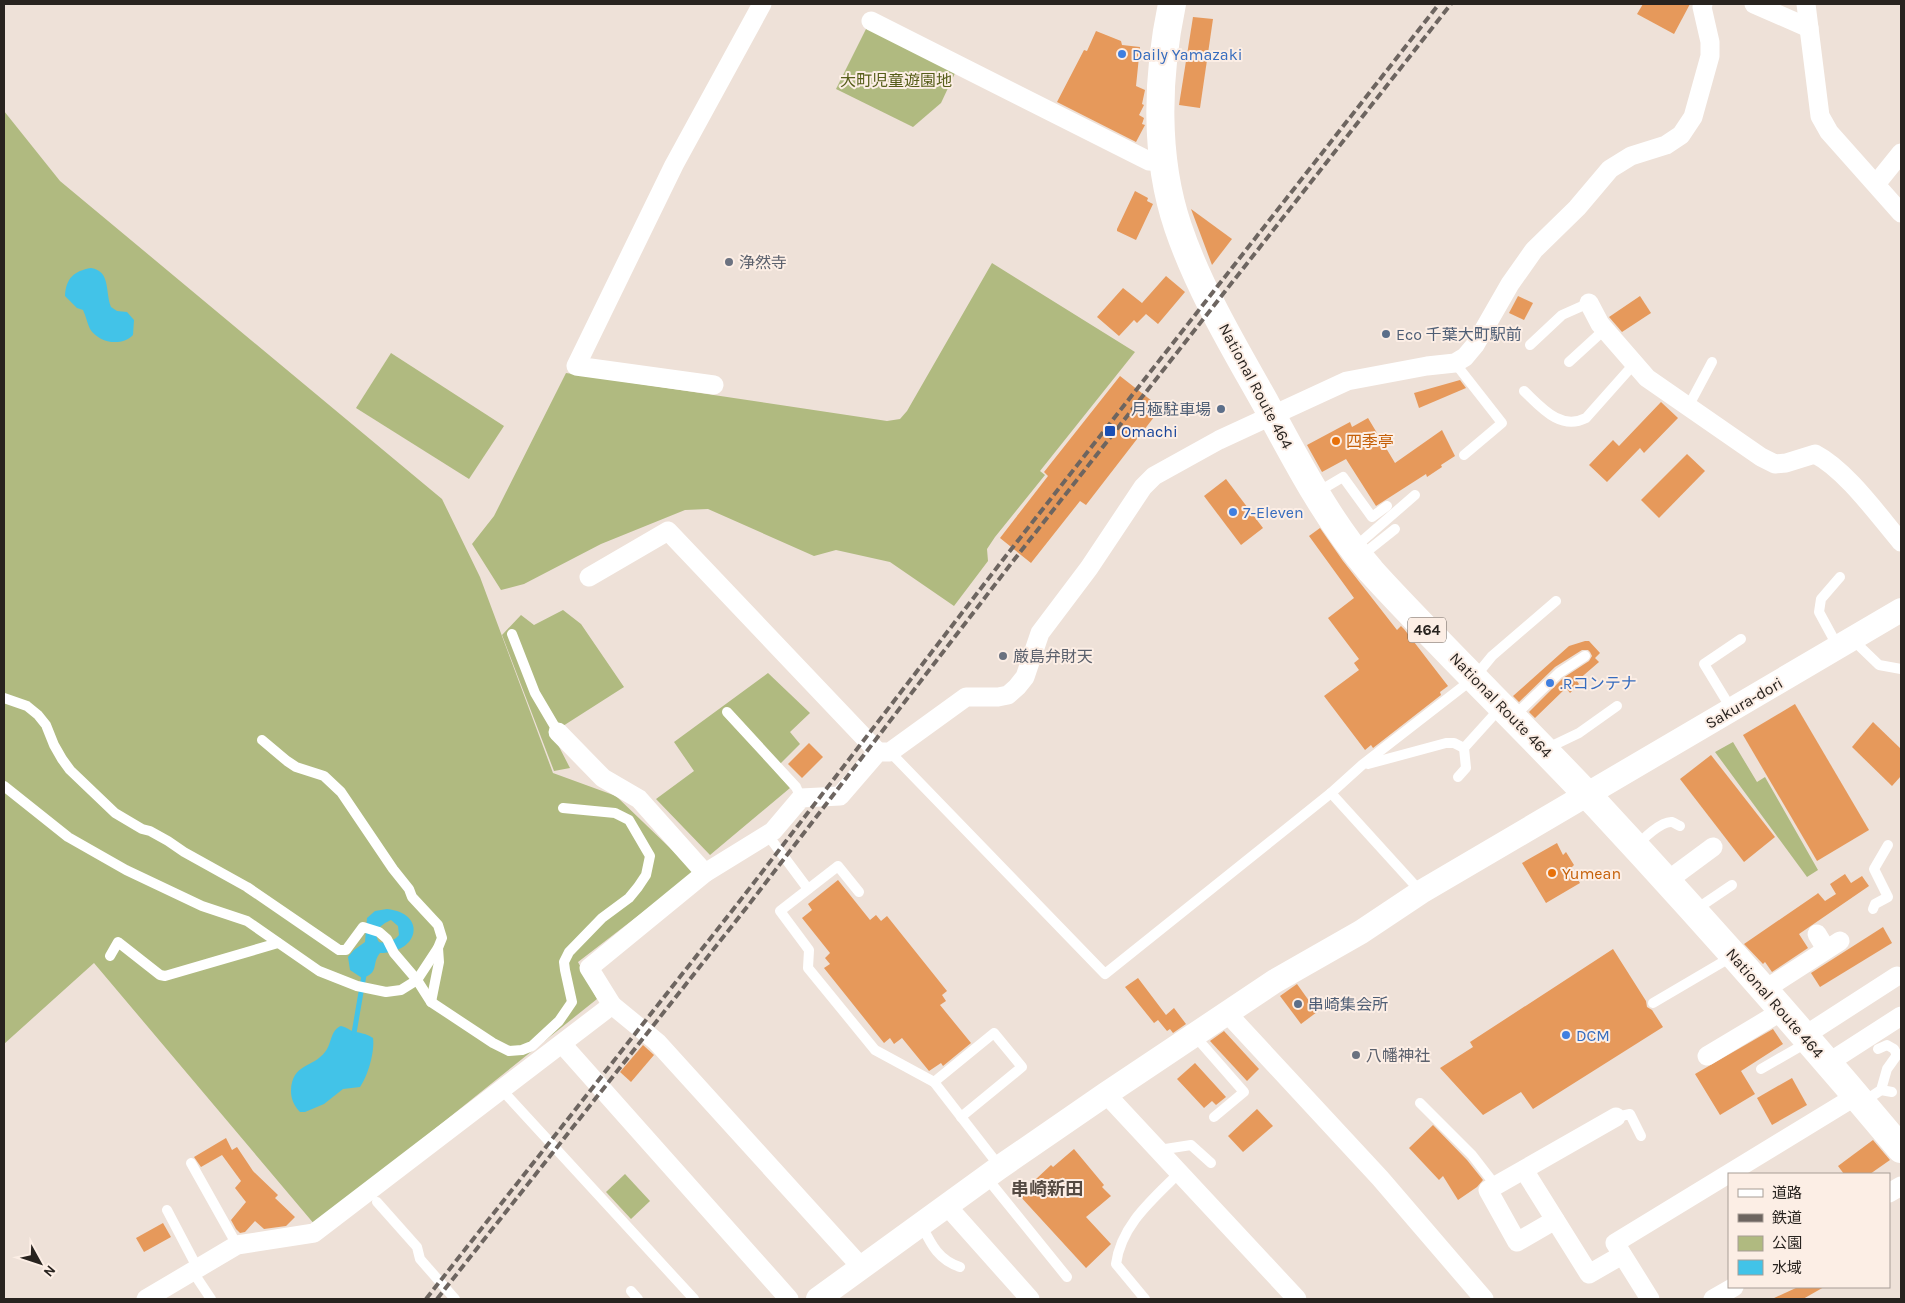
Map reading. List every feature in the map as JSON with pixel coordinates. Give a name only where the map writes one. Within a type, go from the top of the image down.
[{"type":"highway","name":"National Route 464","points":[[1172,4],[1163,71],[1160,127],[1163,162],[1177,225],[1198,278],[1315,494],[1356,552],[1406,608],[1588,795],[1734,955],[1828,1063],[1867,1096],[1901,1149]]},
{"type":"street","points":[[714,385],[576,366],[674,165],[762,4]]},
{"type":"street","points":[[862,1268],[657,1042],[612,1005],[589,968],[704,873],[773,831],[801,798],[840,796],[884,752],[966,697],[998,697],[1008,695],[1025,677],[1040,633],[1154,476],[1219,440],[1347,382],[1427,366],[1455,363],[1465,357],[1475,345],[1510,284],[1534,250],[1577,208],[1610,169],[1631,156],[1666,144],[1681,135],[1693,116],[1710,56],[1710,42],[1702,7],[1703,4]]},
{"type":"street","points":[[1754,4],[1809,28]]},
{"type":"street","points":[[1806,4],[1820,116],[1829,132],[1901,213]]},
{"type":"street","points":[[871,21],[1141,157],[1163,162]]},
{"type":"street","points":[[1876,184],[1901,153]]},
{"type":"street","points":[[1588,303],[1604,330],[1647,378],[1761,457],[1775,464],[1786,463],[1815,454],[1828,461],[1842,474],[1900,540]]},
{"type":"street","points":[[589,577],[668,531],[884,752]]},
{"type":"street","name":"Sakura-dori","points":[[818,1299],[993,1172],[1106,1094],[1292,971],[1361,932],[1421,892],[1901,610]]},
{"type":"street","points":[[558,732],[603,778],[639,798],[704,873]]},
{"type":"street","points":[[1667,882],[1713,847]]},
{"type":"street","points":[[1764,990],[1828,941]]},
{"type":"street","points":[[1806,1039],[1897,976]]},
{"type":"street","points":[[146,1299],[237,1246],[314,1233],[612,1005]]},
{"type":"street","points":[[1707,1056],[1782,1011]]},
{"type":"street","points":[[1227,1013],[1380,1178],[1484,1299]]},
{"type":"street","points":[[1828,1063],[1901,1016]]},
{"type":"street","points":[[562,1044],[789,1299]]},
{"type":"street","points":[[1106,1094],[1297,1299]]},
{"type":"street","points":[[1735,1173],[1867,1096]]},
{"type":"street","points":[[1555,1220],[1517,1242],[1488,1190],[1616,1117]]},
{"type":"street","points":[[1524,1170],[1589,1274],[1622,1255]]},
{"type":"street","points":[[1650,1299],[1615,1243],[1728,1177]]},
{"type":"street","points":[[1890,1193],[1901,1186]]},
{"type":"street","points":[[947,1206],[1030,1299]]},
{"type":"street","points":[[1713,1299],[1732,1288]]},
{"type":"lane","points":[[1530,345],[1562,315],[1588,303]]},
{"type":"lane","points":[[1569,362],[1604,330]]},
{"type":"lane","points":[[1688,406],[1712,362]]},
{"type":"lane","points":[[1455,363],[1502,423],[1464,455]]},
{"type":"lane","points":[[1524,390],[1547,412],[1563,421],[1576,423],[1586,418],[1634,364]]},
{"type":"lane","points":[[1315,494],[1343,477],[1372,517],[1387,506]]},
{"type":"lane","points":[[1356,552],[1415,495]]},
{"type":"lane","points":[[1356,552],[1395,529]]},
{"type":"lane","points":[[1840,577],[1821,599],[1819,612],[1845,643],[1879,665],[1901,669]]},
{"type":"lane","points":[[884,752],[1105,974],[1331,793],[1362,765],[1474,678],[1492,656],[1556,601]]},
{"type":"lane","points":[[512,634],[536,693],[558,732]]},
{"type":"lane","points":[[1732,710],[1704,664],[1741,639]]},
{"type":"lane","points":[[1464,748],[1507,712],[1585,656]]},
{"type":"lane","points":[[4,698],[26,706],[38,715],[70,770],[115,813],[247,887],[339,950],[346,950],[363,927],[379,932],[387,939],[394,953],[417,980],[431,1002],[508,1051],[522,1050],[532,1046],[559,1021],[572,1002],[564,962],[569,952],[602,918],[633,893],[646,874],[650,856],[629,820],[615,813],[563,808]]},
{"type":"lane","points":[[1546,752],[1556,744],[1579,733],[1617,706]]},
{"type":"lane","points":[[727,712],[796,787],[801,798]]},
{"type":"lane","points":[[4,786],[68,837],[126,870],[202,906],[247,922],[319,971],[361,987],[386,992],[401,990],[417,980],[438,948],[442,938],[438,925],[412,897],[409,889],[393,869],[341,792],[324,776],[296,767],[262,740]]},
{"type":"lane","points":[[1362,765],[1446,743],[1454,743],[1464,748]]},
{"type":"lane","points":[[1458,777],[1466,768],[1464,748]]},
{"type":"lane","points":[[1331,793],[1421,892]]},
{"type":"lane","points":[[1637,848],[1640,841],[1662,824],[1672,822],[1680,826]]},
{"type":"lane","points":[[767,834],[808,889]]},
{"type":"lane","points":[[1873,908],[1875,904],[1888,897],[1874,869],[1888,845]]},
{"type":"lane","points":[[859,892],[838,866],[780,911],[809,950],[808,968],[875,1050],[934,1082],[961,1117],[993,1172],[1067,1277]]},
{"type":"lane","points":[[1694,911],[1732,885]]},
{"type":"lane","points":[[110,956],[118,942],[160,975],[166,976],[278,943]]},
{"type":"lane","points":[[431,1002],[440,962],[438,948]]},
{"type":"lane","points":[[1653,1003],[1734,955]]},
{"type":"lane","points":[[934,1082],[994,1033],[1022,1067],[961,1117]]},
{"type":"lane","points":[[1194,1035],[1244,1092],[1214,1118]]},
{"type":"lane","points":[[1761,1069],[1806,1039]]},
{"type":"lane","points":[[1867,1096],[1897,1055],[1894,1049],[1887,1045],[1878,1049]]},
{"type":"lane","points":[[502,1090],[694,1299]]},
{"type":"lane","points":[[1867,1096],[1892,1092]]},
{"type":"lane","points":[[1420,1103],[1472,1155],[1496,1186]]},
{"type":"lane","points":[[1616,1117],[1630,1114],[1642,1136]]},
{"type":"lane","points":[[1159,1150],[1191,1145],[1211,1163]]},
{"type":"lane","points":[[191,1163],[237,1246]]},
{"type":"lane","points":[[1145,1299],[1116,1264],[1118,1249],[1139,1214],[1179,1173]]},
{"type":"lane","points":[[377,1202],[417,1247],[420,1259],[455,1299]]},
{"type":"lane","points":[[167,1210],[211,1299]]},
{"type":"lane","points":[[921,1224],[935,1252],[945,1261],[960,1267]]},
{"type":"lane","points":[[631,1291],[638,1299]]},
{"type":"green space","name":"大町児童遊園地","points":[[867,27],[956,71],[941,103],[913,127],[836,89]]},
{"type":"green space","points":[[4,111],[60,181],[442,499],[480,577],[553,773],[616,796],[695,872],[578,962],[597,999],[315,1225],[94,963],[4,1044]]},
{"type":"green space","points":[[992,263],[1135,352],[1040,471],[1045,475],[995,537],[987,549],[988,561],[954,606],[890,562],[836,550],[814,556],[708,509],[685,510],[601,544],[524,584],[501,590],[472,544],[494,516],[566,373],[887,421],[900,419],[907,411]]},
{"type":"green space","points":[[391,353],[504,426],[469,479],[356,408]]},
{"type":"green space","points":[[563,610],[581,624],[624,687],[552,733],[570,768],[554,771],[502,635],[521,615],[534,625]]},
{"type":"green space","points":[[768,673],[810,713],[790,732],[800,744],[774,770],[790,788],[710,855],[656,799],[694,771],[674,742]]},
{"type":"green space","points":[[1733,742],[1757,782],[1765,777],[1818,870],[1807,877],[1715,752]]},
{"type":"green space","points":[[625,1174],[650,1201],[631,1219],[606,1192]]},
{"type":"water","points":[[91,268],[102,273],[105,278],[111,307],[117,311],[127,312],[134,320],[133,335],[128,339],[110,342],[99,338],[90,329],[83,310],[77,308],[65,296],[67,284],[72,276],[80,271]]},
{"type":"water","points":[[387,909],[400,912],[413,925],[414,932],[404,947],[380,953],[371,974],[362,978],[350,970],[348,957],[365,942],[367,918],[375,911]],"holes":[[[391,920],[398,926],[399,935],[397,937],[387,942],[379,942],[377,931],[381,926]]]},
{"type":"water","points":[[341,1026],[373,1038],[372,1056],[366,1077],[360,1087],[343,1089],[324,1104],[305,1112],[300,1112],[293,1102],[291,1094],[295,1075],[325,1052],[333,1034]]},
{"type":"building","points":[[1643,4],[1690,4],[1674,34],[1637,14]]},
{"type":"building","points":[[1193,17],[1213,19],[1200,108],[1179,105]]},
{"type":"building","points":[[1096,31],[1121,41],[1122,45],[1140,47],[1136,86],[1145,90],[1142,104],[1144,105],[1139,115],[1144,118],[1142,124],[1145,125],[1136,142],[1057,102],[1084,50],[1087,51]]},
{"type":"building","points":[[1135,191],[1148,198],[1147,201],[1153,204],[1136,240],[1117,231]]},
{"type":"building","points":[[1191,209],[1232,239],[1212,265]]},
{"type":"building","points":[[1166,276],[1185,292],[1158,324],[1146,314],[1137,323],[1134,320],[1119,336],[1097,317],[1123,288],[1142,303]]},
{"type":"building","points":[[1518,296],[1533,303],[1524,320],[1509,313]]},
{"type":"building","points":[[1640,296],[1651,313],[1622,332],[1609,317]]},
{"type":"building","name":"Omachi","points":[[1120,376],[1161,408],[1086,505],[1080,501],[1031,563],[1000,538],[1048,476],[1044,472]]},
{"type":"building","points":[[1460,380],[1466,388],[1419,408],[1414,393]]},
{"type":"building","points":[[1661,402],[1678,418],[1644,453],[1640,448],[1607,482],[1589,465],[1613,440],[1619,446]]},
{"type":"building","points":[[1368,418],[1395,463],[1442,430],[1455,456],[1427,477],[1426,474],[1376,506],[1346,459],[1322,472],[1307,445],[1350,422],[1352,427]]},
{"type":"building","points":[[1687,454],[1705,471],[1659,518],[1641,500]]},
{"type":"building","name":"7-Eleven","points":[[1226,479],[1263,528],[1241,545],[1204,496]]},
{"type":"building","points":[[1320,528],[1343,561],[1397,630],[1401,626],[1404,629],[1448,686],[1440,692],[1441,695],[1373,748],[1371,745],[1365,750],[1324,696],[1359,670],[1354,663],[1359,659],[1328,618],[1354,598],[1309,536]]},
{"type":"building","points":[[1589,641],[1600,653],[1595,658],[1599,662],[1577,681],[1579,684],[1570,693],[1566,688],[1535,718],[1529,712],[1563,678],[1589,661],[1592,656],[1588,650],[1582,650],[1555,667],[1519,702],[1513,696],[1569,646]]},
{"type":"building","points":[[1795,704],[1869,830],[1817,861],[1743,735]]},
{"type":"building","points":[[1873,722],[1901,749],[1901,776],[1892,786],[1852,747]]},
{"type":"building","points":[[809,743],[823,757],[802,778],[788,764]]},
{"type":"building","points":[[1711,755],[1775,837],[1744,862],[1680,779]]},
{"type":"building","points":[[1557,843],[1563,855],[1566,852],[1574,865],[1571,868],[1580,883],[1546,903],[1522,863]]},
{"type":"building","points":[[1845,874],[1851,883],[1862,876],[1869,886],[1799,934],[1808,948],[1772,972],[1765,962],[1763,964],[1744,944],[1818,893],[1825,901],[1836,894],[1830,884]]},
{"type":"building","points":[[838,880],[870,920],[876,915],[881,921],[887,916],[947,991],[942,995],[946,1001],[940,1005],[971,1043],[943,1066],[941,1063],[929,1071],[902,1038],[894,1044],[890,1038],[884,1043],[824,968],[830,964],[825,958],[830,953],[802,918],[812,910],[808,904]]},
{"type":"building","points":[[1883,927],[1892,943],[1820,987],[1811,973]]},
{"type":"building","name":"DCM","points":[[1613,949],[1646,1001],[1647,1007],[1652,1010],[1663,1027],[1533,1109],[1521,1092],[1483,1115],[1440,1068],[1473,1047],[1470,1042]]},
{"type":"building","points":[[1138,978],[1166,1015],[1174,1008],[1186,1024],[1173,1033],[1170,1029],[1167,1031],[1158,1020],[1154,1023],[1125,987]]},
{"type":"building","points":[[1297,984],[1317,1012],[1301,1024],[1280,996]]},
{"type":"building","points":[[1773,1029],[1783,1044],[1741,1071],[1755,1094],[1720,1115],[1695,1074]]},
{"type":"building","points":[[1224,1031],[1259,1069],[1247,1081],[1210,1041]]},
{"type":"building","points":[[643,1045],[654,1055],[631,1082],[620,1072]]},
{"type":"building","points":[[1195,1063],[1226,1097],[1216,1105],[1212,1101],[1204,1108],[1177,1079]]},
{"type":"building","points":[[1792,1078],[1807,1105],[1772,1125],[1757,1098]]},
{"type":"building","points":[[1257,1109],[1273,1126],[1243,1152],[1228,1136]]},
{"type":"building","points":[[1433,1125],[1467,1160],[1483,1180],[1477,1187],[1458,1200],[1443,1176],[1439,1180],[1409,1148]]},
{"type":"building","points":[[226,1138],[232,1150],[237,1147],[253,1171],[278,1195],[275,1198],[295,1217],[286,1226],[264,1229],[255,1221],[245,1232],[240,1233],[236,1229],[231,1220],[246,1202],[235,1188],[241,1181],[222,1155],[201,1167],[194,1157]]},
{"type":"building","points":[[1873,1140],[1890,1160],[1871,1173],[1843,1173],[1838,1166]]},
{"type":"building","points":[[1074,1149],[1104,1185],[1102,1187],[1111,1196],[1086,1217],[1111,1244],[1086,1268],[1019,1195],[1051,1165],[1053,1167]]},
{"type":"building","points":[[163,1223],[171,1237],[144,1252],[136,1238]]},
{"type":"building","points":[[1796,1288],[1822,1288],[1803,1299],[1772,1299]]},
{"type":"waterway","points":[[354,1033],[364,975]]},
{"type":"railway","points":[[426,1299],[739,902],[1002,561],[1439,4]]},
{"type":"railway","points":[[437,1299],[747,907],[1010,565],[1451,4]]},
{"type":"place","name":"Daily Yamazaki","points":[[1122,54]]},
{"type":"place","name":"浄然寺","points":[[729,262]]},
{"type":"place","name":"Eco 千葉大町駅前","points":[[1386,334]]},
{"type":"place","name":"月極駐車場","points":[[1221,409]]},
{"type":"place","name":"Omachi","points":[[1110,431]]},
{"type":"place","name":"四季亭","points":[[1336,441]]},
{"type":"place","name":"7-Eleven","points":[[1233,512]]},
{"type":"place","name":"厳島弁財天","points":[[1003,656]]},
{"type":"place","name":".Rコンテナ","points":[[1550,683]]},
{"type":"place","name":"Yumean","points":[[1552,873]]},
{"type":"place","name":"串崎集会所","points":[[1298,1004]]},
{"type":"place","name":"DCM","points":[[1566,1035]]},
{"type":"place","name":"八幡神社","points":[[1356,1055]]},
{"type":"district","name":"串崎新田","points":[[1047,1189]]}]
